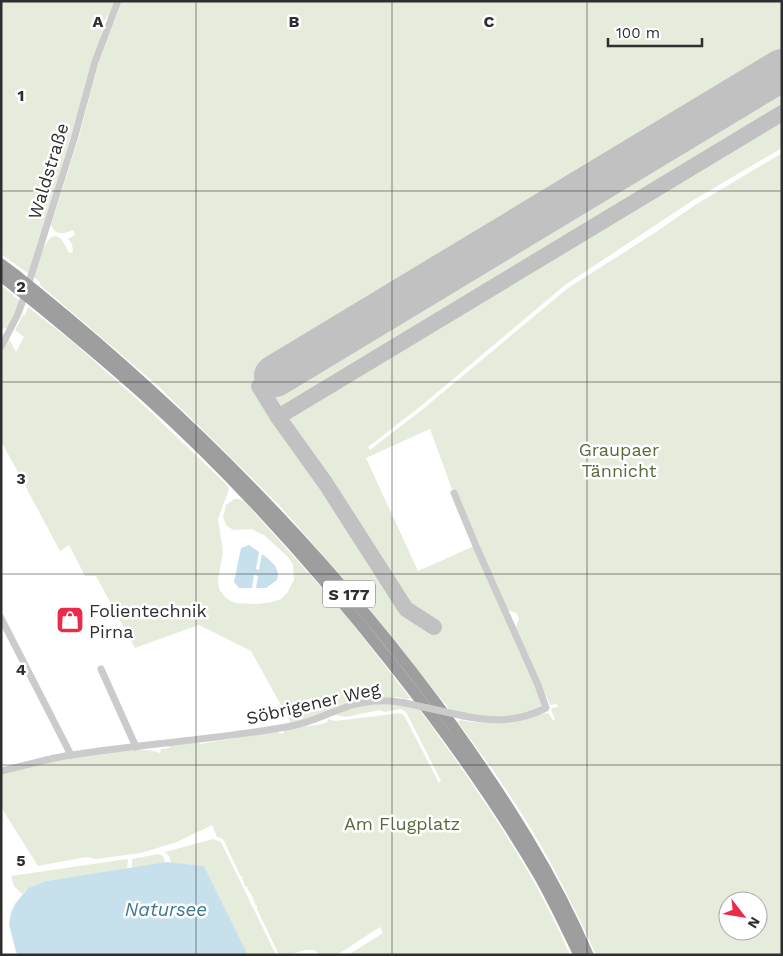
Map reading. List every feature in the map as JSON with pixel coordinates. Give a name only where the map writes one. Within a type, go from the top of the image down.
[{"type":"highway","name":"S 177","points":[[1,264],[16,281],[36,297],[201,449],[278,529],[350,610],[422,702],[490,798],[539,876],[578,955]]},
{"type":"highway","name":"S 177","points":[[1,276],[16,281]]},
{"type":"highway","name":"S 177","points":[[36,297],[84,330],[152,390],[213,448],[288,525],[357,603],[426,689],[520,825],[549,873],[588,955]]},
{"type":"street","name":"Waldstraße","points":[[1,347],[17,316],[25,295],[74,139],[95,62],[118,1]]},
{"type":"street","name":"Söbrigener Weg","points":[[1,771],[71,755],[208,739],[293,726],[311,722],[342,708],[382,700],[496,721],[529,715],[546,708],[538,685],[454,493]]},
{"type":"street","points":[[1,618],[71,755]]},
{"type":"street","points":[[101,669],[136,747]]},
{"type":"green space","points":[[1,1],[115,1],[104,21],[29,274],[1,254]]},
{"type":"green space","name":"Graupaer Tännicht","points":[[122,1],[782,1],[782,148],[692,201],[565,285],[421,406],[368,447],[370,450],[423,409],[568,288],[695,205],[782,153],[782,955],[596,955],[577,913],[545,853],[503,785],[458,722],[461,720],[486,723],[512,722],[548,713],[553,720],[555,719],[551,710],[558,707],[557,704],[550,705],[516,627],[519,618],[516,613],[507,610],[477,545],[455,489],[452,489],[430,429],[366,458],[418,571],[474,546],[543,702],[538,710],[528,714],[496,718],[472,715],[449,709],[364,602],[278,504],[158,386],[40,285],[40,282],[34,277],[39,260],[51,237],[57,236],[63,241],[69,253],[73,252],[72,244],[68,239],[75,235],[73,230],[60,233],[55,231],[51,225],[78,140],[99,62]]},
{"type":"green space","points":[[1,285],[20,301],[8,328],[1,329]]},
{"type":"green space","points":[[28,307],[73,342],[138,400],[229,488],[218,519],[223,552],[218,580],[219,589],[226,598],[235,603],[257,604],[272,602],[281,599],[287,593],[294,580],[293,565],[289,558],[264,535],[251,529],[233,530],[226,525],[223,517],[226,505],[234,499],[239,499],[244,501],[345,614],[410,698],[395,697],[291,723],[251,651],[199,625],[135,648],[96,576],[85,576],[69,545],[60,551],[1,441],[1,353],[9,339],[16,352],[24,337],[15,330]]},
{"type":"green space","name":"Am Flugplatz","points":[[393,703],[420,710],[462,769],[521,859],[555,922],[570,955],[348,955],[383,933],[380,927],[337,955],[321,955],[314,950],[306,950],[288,955],[279,955],[248,887],[245,886],[243,877],[240,875],[223,839],[217,837],[212,825],[177,842],[141,853],[96,859],[86,857],[38,866],[1,807],[1,774],[35,766],[106,752],[146,750],[160,753],[161,749],[169,748],[170,746],[199,742],[200,744],[278,731],[280,734],[284,733],[284,730],[322,724],[327,722],[328,719],[335,721],[401,713],[405,717],[439,783],[441,781],[406,712],[401,709],[385,712],[379,710],[346,717],[336,715],[336,713],[366,705]]},
{"type":"green space","points":[[213,839],[221,842],[276,955],[248,955],[204,866],[171,863],[169,856],[165,852]]},
{"type":"green space","points":[[158,854],[163,856],[165,863],[132,868],[132,859]]},
{"type":"green space","points":[[127,859],[127,869],[46,881],[28,888],[22,894],[14,886],[11,876]]},
{"type":"water","points":[[249,545],[259,552],[256,569],[259,570],[262,554],[272,562],[278,572],[277,580],[266,588],[256,588],[258,576],[254,575],[252,588],[239,588],[234,582],[241,548]]},
{"type":"water","name":"Natursee","points":[[167,862],[204,866],[248,955],[18,955],[16,952],[9,924],[11,913],[15,904],[28,888],[46,881]]},
{"type":"taxiway","points":[[275,376],[259,386],[278,417],[782,113]]},
{"type":"taxiway","points":[[278,417],[326,484],[406,609],[434,627]]},
{"type":"runway","points":[[275,376],[782,70]]},
{"type":"place","name":"Folientechnik Pirna","points":[[70,620]]}]
